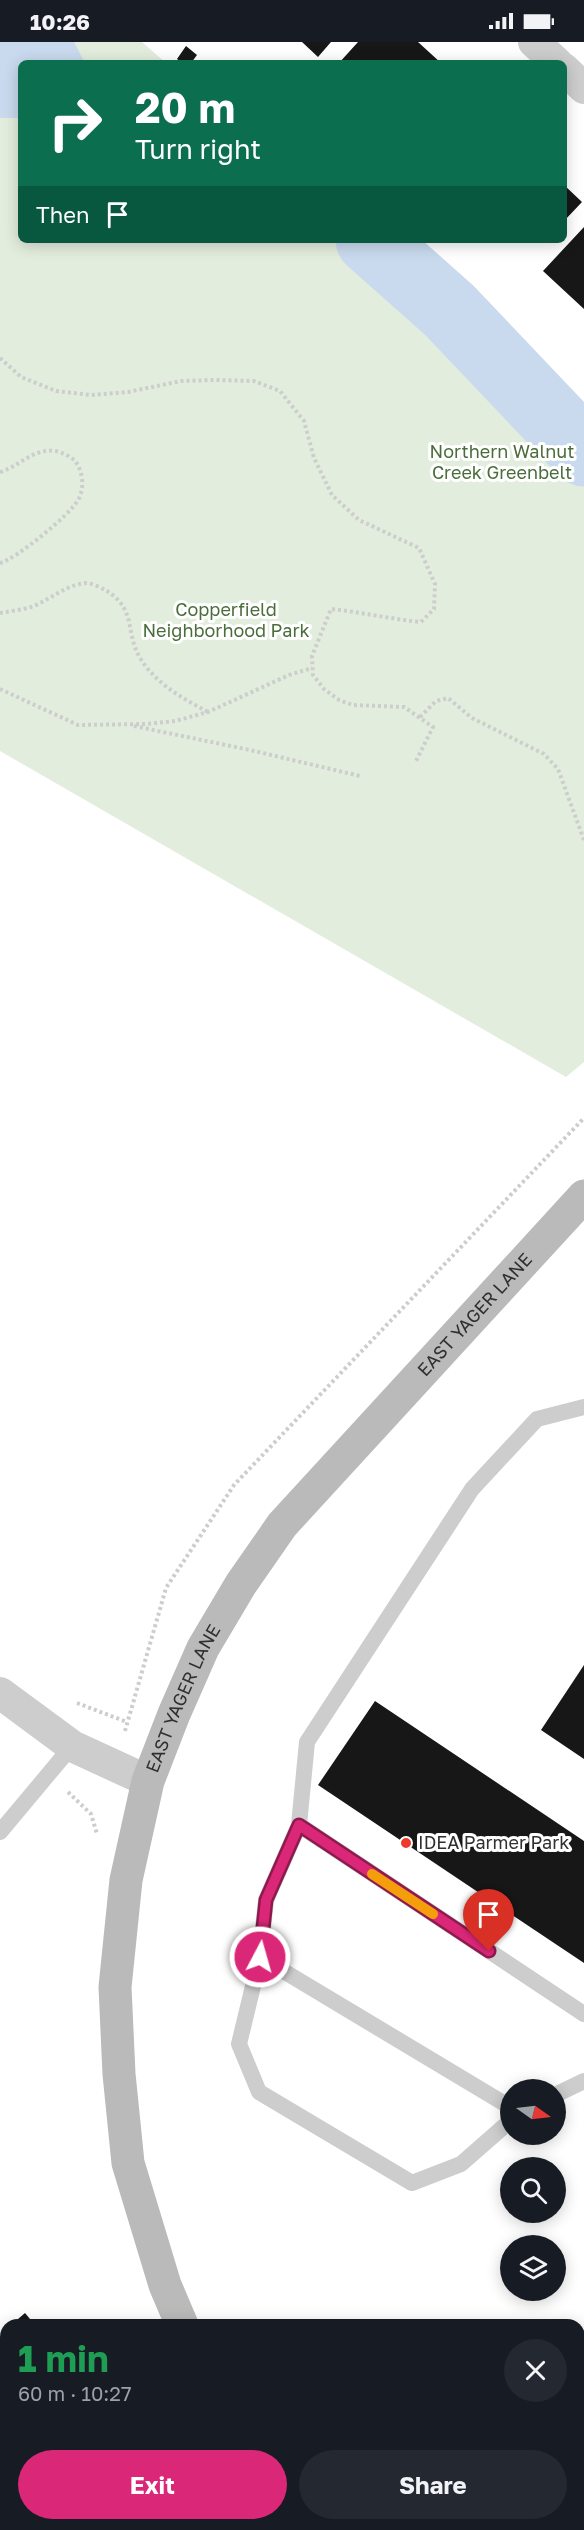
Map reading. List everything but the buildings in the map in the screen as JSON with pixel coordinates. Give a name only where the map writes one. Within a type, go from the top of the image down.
[{"type":"street","points":[[534,42],[554,60]]},
{"type":"street","points":[[567,72],[584,88]]},
{"type":"street","name":"EAST YAGER LANE","points":[[179,2319],[165,2285],[128,2163],[118,2074],[115,1988],[126,1880],[148,1781],[203,1648],[241,1584],[282,1524],[584,1196]]},
{"type":"street","points":[[0,1694],[72,1746],[148,1781]]},
{"type":"lane","points":[[500,2130],[461,2164],[411,2183],[259,2092],[239,2044],[260,1957],[266,1900],[299,1825],[307,1742],[472,1489],[537,1419],[584,1407]]},
{"type":"lane","points":[[0,1832],[72,1746]]},
{"type":"lane","points":[[299,1825],[584,2014]]},
{"type":"lane","points":[[260,1957],[500,2101]]},
{"type":"lane","points":[[566,2090],[584,2081]]},
{"type":"path","points":[[0,358],[21,377],[56,391],[92,395],[128,392],[181,381],[216,380],[254,381],[280,391],[304,421],[314,458],[332,495],[359,520],[419,548],[435,584],[434,609],[421,622],[385,619],[358,611],[331,609],[312,656],[313,675],[324,689],[339,700],[353,705],[404,707],[433,727],[415,763]]},
{"type":"path","points":[[0,472],[29,455],[48,450],[66,454],[76,463],[83,480],[79,499],[68,513],[30,545],[0,563]]},
{"type":"path","points":[[0,613],[32,607],[62,591],[87,583],[101,588],[116,597],[126,609],[140,657],[158,680],[175,694],[208,712]]},
{"type":"path","points":[[0,689],[78,725],[175,721],[208,712],[289,675],[312,668]]},
{"type":"path","points":[[420,717],[436,701],[448,698],[472,718],[544,754],[558,769],[584,840]]},
{"type":"path","points":[[125,724],[360,776]]},
{"type":"path","points":[[123,1737],[166,1588],[234,1485],[584,1118]]},
{"type":"path","points":[[76,1702],[127,1722]]},
{"type":"path","points":[[62,1784],[91,1814],[100,1841]]},
{"type":"green space","name":"Copperfield Neighborhood Park","points":[[0,42],[142,42],[163,60],[18,60],[18,243],[373,243],[584,427],[584,1062],[566,1077],[0,751]]},
{"type":"water","points":[[0,42],[74,42],[83,60],[18,60],[18,118],[0,118]]},
{"type":"waterway","points":[[373,243],[449,310],[584,452]]},
{"type":"slow traffic","points":[[372,1874],[433,1914]]},
{"type":"place","name":"IDEA Parmer Park","points":[[406,1843]]},
{"type":"route","points":[[260,1957],[266,1900],[299,1825],[489,1951]]},
{"type":"park label","name":"Northern Walnut Creek Greenbelt","points":[[502,462]]}]
